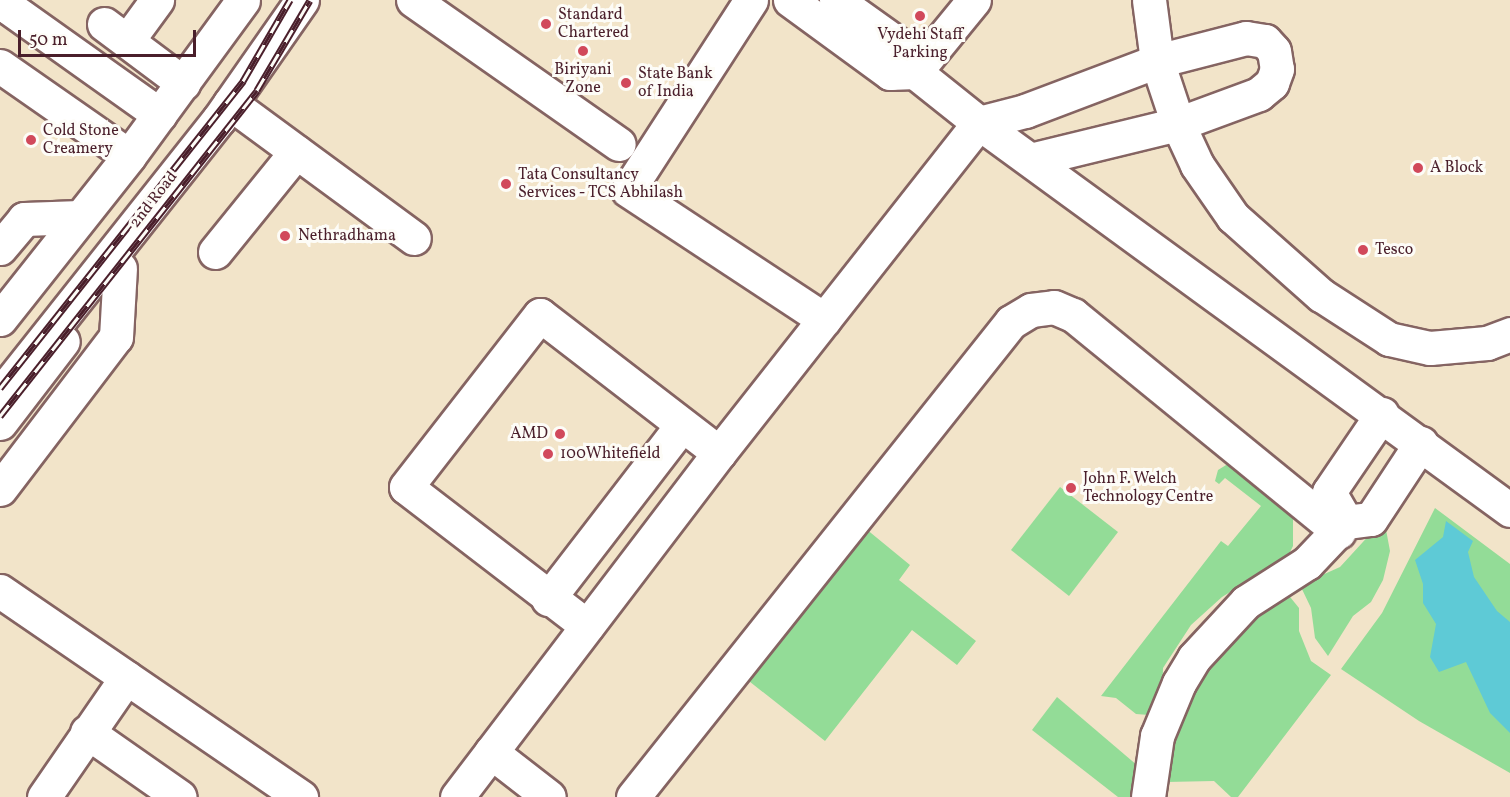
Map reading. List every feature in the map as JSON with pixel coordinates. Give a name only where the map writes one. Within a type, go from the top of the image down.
[{"type":"street","points":[[9,0],[8,7],[160,116]]},
{"type":"street","points":[[158,0],[115,32],[183,83]]},
{"type":"street","name":"2nd Road","points":[[0,396],[224,111],[302,0]]},
{"type":"street","points":[[413,0],[619,144]]},
{"type":"street","points":[[752,0],[628,190],[824,319]]},
{"type":"street","points":[[790,0],[890,73],[915,72],[975,0]]},
{"type":"street","points":[[836,0],[909,52],[915,72],[979,123],[1034,159],[1383,414],[1510,510]]},
{"type":"street","points":[[1149,0],[1157,61],[1178,124],[1197,165],[1233,217],[1321,295],[1389,339],[1430,348],[1488,343],[1510,334]]},
{"type":"street","points":[[0,319],[160,116],[238,7],[271,43]]},
{"type":"street","points":[[462,795],[491,752],[719,453],[979,123],[1025,111],[1157,61],[1246,38],[1265,41],[1274,51],[1277,69],[1272,83],[1259,94],[1178,124],[1034,159]]},
{"type":"street","points":[[0,66],[129,156]]},
{"type":"street","points":[[0,423],[120,268],[211,156],[224,111],[296,152],[414,238]]},
{"type":"street","points":[[215,252],[296,152]]},
{"type":"street","points":[[0,248],[24,219],[80,217]]},
{"type":"street","points":[[0,489],[116,337],[120,268]]},
{"type":"street","points":[[633,797],[1011,322],[1030,310],[1054,308],[1073,315],[1343,527]]},
{"type":"street","points":[[587,626],[548,599],[406,487],[540,315],[681,426],[719,453]]},
{"type":"street","points":[[1343,527],[1329,492],[1383,414]]},
{"type":"street","points":[[548,599],[681,426]]},
{"type":"street","points":[[1148,795],[1160,727],[1194,658],[1246,602],[1307,563],[1343,527],[1371,519],[1421,443]]},
{"type":"street","points":[[0,591],[301,797]]},
{"type":"street","points":[[44,797],[126,678]]},
{"type":"street","points":[[87,732],[180,797]]},
{"type":"street","points":[[491,752],[549,797]]},
{"type":"green space","points":[[1231,462],[1293,515],[1293,546],[1288,556],[1222,597],[1191,625],[1163,668],[1162,700],[1149,715],[1136,714],[1116,698],[1101,696],[1221,541],[1228,546],[1261,506],[1225,478],[1219,484],[1215,481],[1218,470]]},
{"type":"green space","points":[[1060,487],[1118,532],[1069,596],[1011,550]]},
{"type":"green space","points":[[1435,508],[1510,564],[1510,773],[1419,721],[1341,669],[1382,613]]},
{"type":"green space","points":[[1384,519],[1390,551],[1383,580],[1371,602],[1353,616],[1328,656],[1315,638],[1311,608],[1300,585],[1340,567]]},
{"type":"green space","points":[[860,524],[910,565],[899,580],[976,641],[957,665],[912,630],[825,741],[740,674]]},
{"type":"green space","points":[[1286,592],[1299,608],[1299,631],[1311,661],[1331,675],[1238,797],[1231,797],[1214,781],[1166,782],[1174,733],[1191,688],[1240,625]]},
{"type":"green space","points":[[1057,697],[1138,766],[1136,797],[1118,797],[1032,730]]},
{"type":"water","points":[[1446,521],[1473,541],[1468,552],[1474,577],[1497,611],[1510,622],[1510,733],[1490,713],[1466,662],[1439,672],[1430,657],[1436,624],[1423,603],[1423,584],[1415,560],[1443,537]]},
{"type":"railway","points":[[0,388],[243,81],[290,0]]},
{"type":"railway","points":[[0,416],[257,90],[310,0]]},
{"type":"place","name":"Vydehi Staff Parking","points":[[920,16]]},
{"type":"place","name":"Standard Chartered","points":[[546,24]]},
{"type":"place","name":"Biriyani Zone","points":[[583,51]]},
{"type":"place","name":"State Bank of India","points":[[626,83]]},
{"type":"place","name":"Cold Stone Creamery","points":[[31,140]]},
{"type":"place","name":"A Block","points":[[1418,168]]},
{"type":"place","name":"Tata Consultancy Services - TCS Abhilash","points":[[506,184]]},
{"type":"place","name":"Nethradhama","points":[[285,236]]},
{"type":"place","name":"Tesco","points":[[1363,250]]},
{"type":"place","name":"AMD","points":[[560,434]]},
{"type":"place","name":"100Whitefield","points":[[548,454]]},
{"type":"place","name":"John F. Welch Technology Centre","points":[[1071,488]]}]
